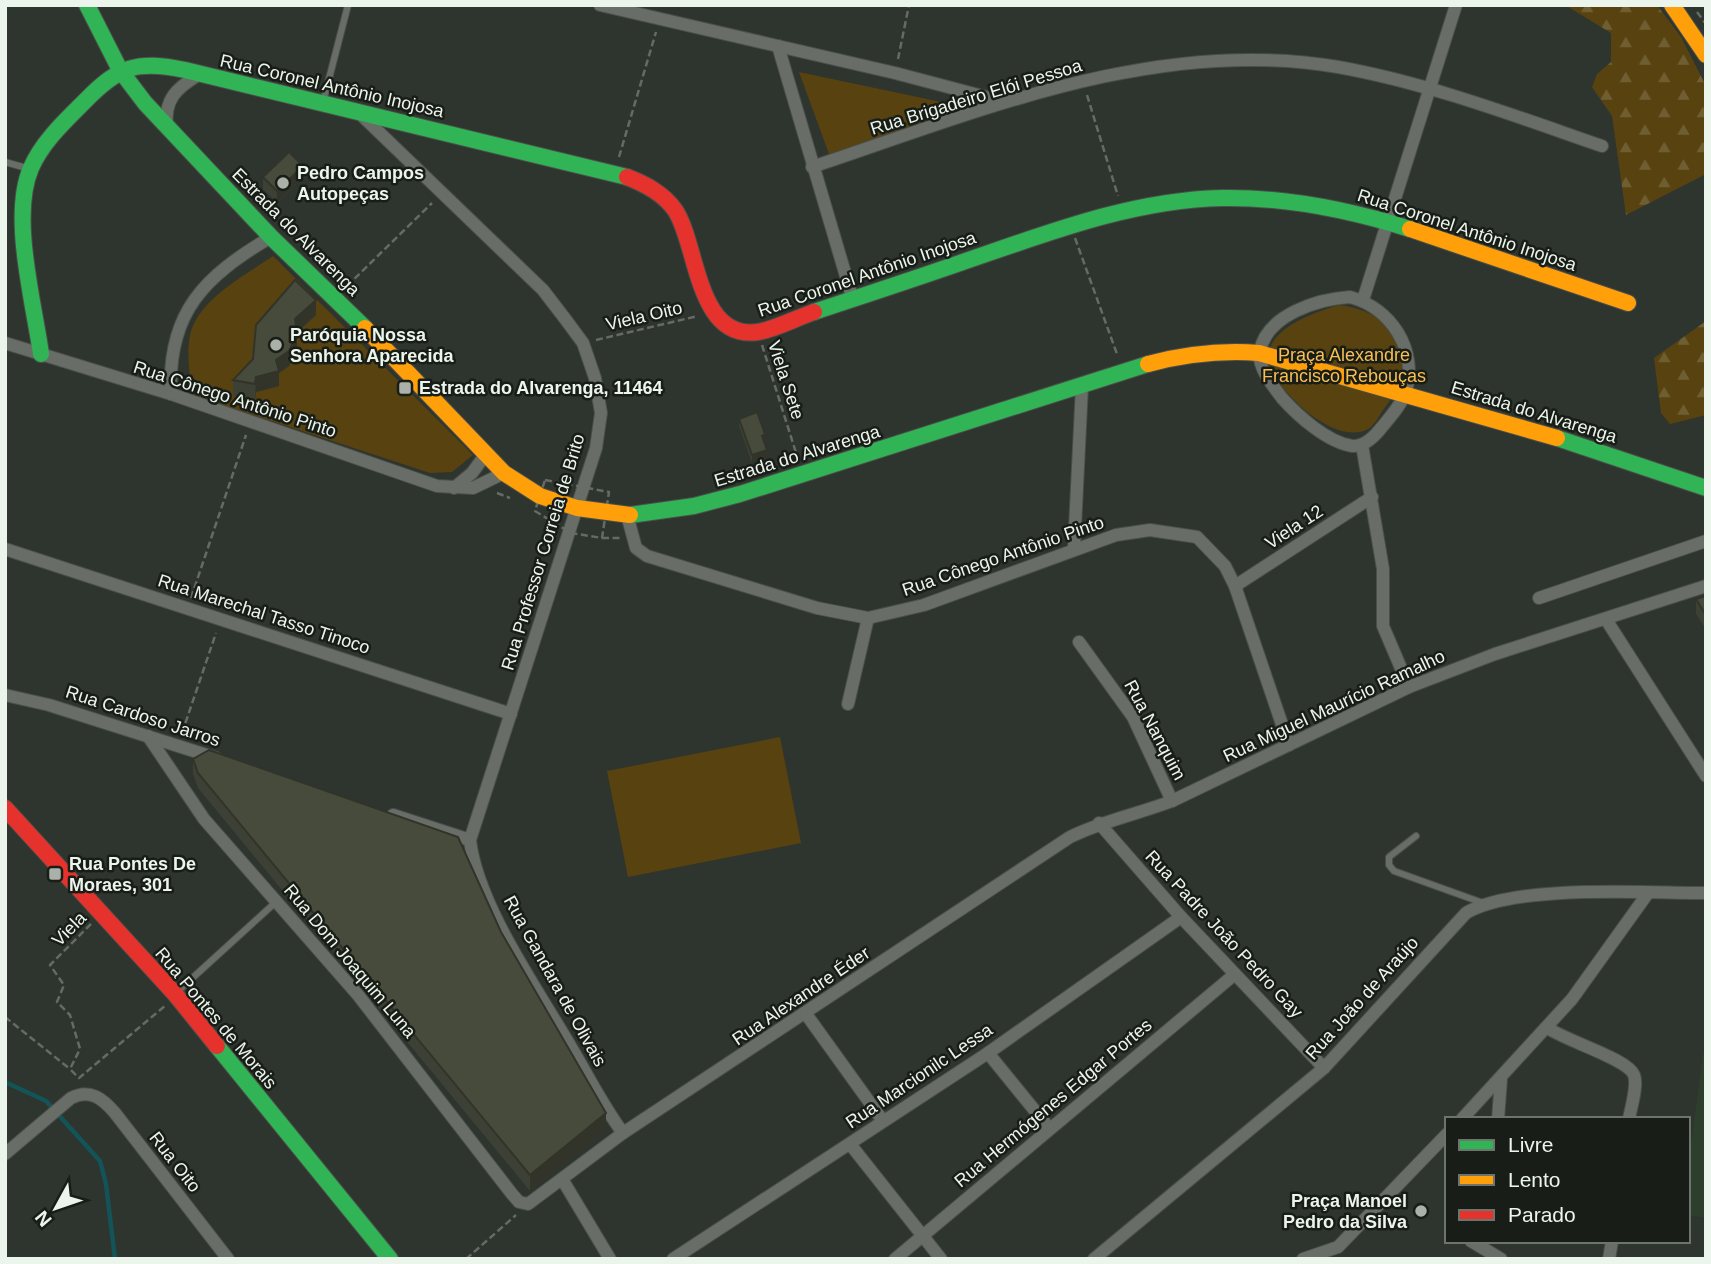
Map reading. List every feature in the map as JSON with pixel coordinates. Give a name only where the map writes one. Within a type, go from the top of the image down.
[{"type":"street","name":"Estrada do Alvarenga","points":[[87,5],[120,70],[168,130],[271,237],[335,298],[504,473],[540,496],[577,508],[627,515],[694,506],[803,475],[1082,386],[1123,370],[1185,354],[1223,351],[1259,353],[1405,394],[1575,443],[1706,488]]},
{"type":"street","points":[[1363,300],[1456,5]]},
{"type":"street","points":[[1672,5],[1706,55]]},
{"type":"street","points":[[608,6],[895,72],[1005,102]]},
{"type":"street","points":[[778,46],[853,300]]},
{"type":"street","name":"Rua Brigadeiro Elói Pessoa","points":[[812,167],[1005,102],[1082,80],[1183,64],[1270,60],[1336,67],[1429,88],[1602,146]]},
{"type":"street","name":"Rua Coronel Antônio Inojosa","points":[[120,70],[149,65],[198,75],[615,172],[660,194],[676,212],[712,313],[728,326],[743,332],[757,332],[1122,209],[1195,200],[1260,199],[1324,207],[1386,222],[1628,303]]},
{"type":"street","points":[[41,354],[24,214],[30,169],[66,120],[120,70]]},
{"type":"street","name":"Rua Coronel Antônio Inojosa","points":[[168,130],[167,103],[174,92],[198,75]]},
{"type":"street","name":"Rua Professor Correia de Brito","points":[[356,110],[543,290],[583,343],[595,377],[601,413],[596,448],[470,840]]},
{"type":"street","points":[[171,394],[172,354],[177,328],[188,308],[230,261],[271,237]]},
{"type":"street","points":[[1350,297],[1363,300],[1394,325],[1408,351],[1409,372],[1405,394],[1379,431],[1362,445],[1352,446],[1336,440],[1297,413],[1267,377],[1259,353],[1264,340],[1278,323],[1293,314],[1332,298],[1350,297]]},
{"type":"street","name":"Rua Cônego Antônio Pinto","points":[[5,343],[171,394],[453,489],[483,485],[504,473]]},
{"type":"street","points":[[1074,548],[1082,386]]},
{"type":"street","points":[[1362,445],[1383,569],[1383,626],[1409,687]]},
{"type":"street","points":[[453,489],[472,473],[486,454]]},
{"type":"street","name":"Viela 12","points":[[1235,586],[1372,497]]},
{"type":"street","points":[[627,515],[630,538]]},
{"type":"street","name":"Rua Cônego Antônio Pinto","points":[[630,538],[635,548],[648,556],[817,608],[868,618],[924,605],[1074,548],[1116,535],[1150,530],[1178,532],[1197,537],[1212,549],[1235,586],[1289,745]]},
{"type":"street","points":[[1539,598],[1706,541]]},
{"type":"street","name":"Rua Marechal Tasso Tinoco","points":[[5,549],[511,714]]},
{"type":"street","name":"Rua Miguel Maurício Ramalho","points":[[1099,823],[1139,814],[1172,801],[1409,687],[1495,653],[1606,621],[1706,586]]},
{"type":"street","points":[[848,704],[868,618]]},
{"type":"street","points":[[1606,621],[1706,776]]},
{"type":"street","name":"Rua Nanquim","points":[[1079,642],[1133,718],[1172,801]]},
{"type":"street","name":"Rua Cardoso Jarros","points":[[5,695],[49,705],[231,763]]},
{"type":"street","name":"Rua Dom Joaquim Luna","points":[[148,736],[204,819],[396,1042],[512,1194],[519,1202],[527,1204]]},
{"type":"street","name":"Rua Pontes de Morais","points":[[5,808],[176,995],[390,1259]]},
{"type":"street","points":[[377,810],[470,840]]},
{"type":"street","name":"Rua Padre João Pedro Gay","points":[[1099,823],[1181,917],[1324,1068]]},
{"type":"street","name":"Rua Alexandre Éder","points":[[527,1204],[623,1133],[806,1014],[1049,850],[1099,823]]},
{"type":"street","name":"Rua Gandara de Olivais","points":[[470,840],[472,857],[526,972],[623,1133]]},
{"type":"street","points":[[1464,1117],[1548,1028],[1648,893]]},
{"type":"street","name":"Rua João de Araújo","points":[[1094,1259],[1324,1068],[1466,913],[1483,903],[1551,895],[1706,893]]},
{"type":"street","name":"Rua Marcionilc Lessa","points":[[673,1259],[988,1053],[1181,917]]},
{"type":"street","name":"Rua Hermógenes Edgar Portes","points":[[895,1259],[1235,974]]},
{"type":"street","points":[[806,1014],[883,1121]]},
{"type":"street","points":[[1548,1028],[1560,1037],[1629,1068],[1635,1079],[1629,1117]]},
{"type":"street","points":[[988,1053],[1049,1128]]},
{"type":"street","points":[[1498,1117],[1500,1079]]},
{"type":"street","name":"Rua Oito","points":[[5,1154],[79,1094],[97,1096],[115,1113],[228,1259]]},
{"type":"street","points":[[1303,1259],[1337,1253],[1445,1136]]},
{"type":"street","points":[[850,1144],[941,1259]]},
{"type":"street","points":[[562,1179],[610,1259]]},
{"type":"street","points":[[1474,1243],[1501,1259]]},
{"type":"lane","points":[[323,102],[348,5]]},
{"type":"lane","points":[[5,162],[30,169]]},
{"type":"lane","points":[[1416,836],[1389,858],[1389,865],[1394,871],[1483,903]]},
{"type":"lane","points":[[176,995],[277,901]]},
{"type":"path","points":[[895,72],[909,5]]},
{"type":"path","points":[[1691,5],[1706,23]]},
{"type":"path","points":[[615,172],[659,19]]},
{"type":"path","points":[[1082,80],[1122,209]]},
{"type":"path","points":[[335,298],[442,193]]},
{"type":"path","points":[[1070,225],[1123,370]]},
{"type":"path","name":"Viela Oito","points":[[583,343],[712,313]]},
{"type":"path","name":"Viela Sete","points":[[757,332],[803,475]]},
{"type":"path","points":[[188,608],[250,421]]},
{"type":"path","points":[[483,485],[514,500]]},
{"type":"path","points":[[524,506],[535,511]]},
{"type":"path","points":[[603,538],[630,538]]},
{"type":"path","points":[[178,746],[220,618]]},
{"type":"path","name":"Viela","points":[[70,1069],[80,1049],[70,1015],[57,1002],[64,985],[50,965],[101,915]]},
{"type":"path","points":[[5,1017],[79,1078],[176,995]]},
{"type":"path","points":[[466,1259],[527,1204]]},
{"type":"shaded area","points":[[1706,1034],[1706,1218],[1690,1215],[1690,1150]]},
{"type":"green space","points":[[1565,5],[1657,5],[1681,37],[1706,86],[1706,174],[1626,215],[1612,116],[1592,87],[1597,74],[1611,62],[1611,33]]},
{"type":"green space","points":[[799,72],[970,108],[829,154]]},
{"type":"green space","points":[[273,256],[473,455],[452,472],[430,473],[192,395],[188,350],[195,322],[224,289]]},
{"type":"green space","name":"Praça Alexandre Francisco Rebouças","points":[[1339,305],[1359,309],[1389,327],[1398,340],[1403,355],[1397,388],[1372,426],[1360,432],[1340,430],[1309,414],[1281,386],[1268,361],[1271,345],[1286,328],[1307,316]]},
{"type":"green space","points":[[1706,321],[1706,415],[1670,424],[1661,413],[1654,358]]},
{"type":"green space","points":[[780,737],[801,843],[628,877],[607,771]]},
{"type":"building","points":[[289,152],[303,166],[277,191],[263,177]]},
{"type":"building","name":"Paróquia Nossa Senhora Aparecida","points":[[295,280],[316,300],[295,319],[297,335],[289,351],[276,360],[279,371],[256,377],[255,384],[233,380],[253,359],[256,325]]},
{"type":"building","points":[[757,412],[765,434],[762,436],[767,450],[752,455],[739,419]]},
{"type":"building","points":[[1706,596],[1706,615],[1696,599]]},
{"type":"building","points":[[209,750],[458,837],[501,932],[606,1113],[530,1175],[198,773],[193,759]]},
{"type":"waterway","points":[[5,1082],[46,1101],[100,1161],[106,1184],[115,1259]]},
{"type":"traffic: fast","points":[[87,5],[120,70],[145,103],[271,237],[365,328]]},
{"type":"traffic: fast","points":[[41,354],[23,234],[25,188],[31,168],[48,140],[70,116],[108,80],[130,69],[154,66],[185,70],[627,177]]},
{"type":"traffic: fast","points":[[814,312],[1089,220],[1188,200],[1246,198],[1293,202],[1364,216],[1410,229]]},
{"type":"traffic: fast","points":[[630,515],[694,506],[740,494],[1148,364]]},
{"type":"traffic: fast","points":[[1557,438],[1706,488]]},
{"type":"traffic: fast","points":[[217,1046],[390,1259]]},
{"type":"traffic: slow","points":[[1672,5],[1706,55]]},
{"type":"traffic: slow","points":[[1410,229],[1628,303]]},
{"type":"traffic: slow","points":[[365,328],[504,473],[540,496],[577,508],[630,515]]},
{"type":"traffic: slow","points":[[1148,364],[1203,354],[1259,353],[1557,438]]},
{"type":"traffic: jam","points":[[627,177],[653,190],[675,210],[683,225],[702,287],[722,322],[738,331],[758,332],[814,312]]},
{"type":"traffic: jam","points":[[5,808],[175,994],[217,1046]]},
{"type":"place","name":"Pedro Campos Autopeças","points":[[283,183]]},
{"type":"place","name":"Paróquia Nossa Senhora Aparecida","points":[[276,345]]},
{"type":"place","name":"Estrada do Alvarenga, 11464","points":[[405,388]]},
{"type":"place","name":"Rua Pontes De Moraes, 301","points":[[55,874]]},
{"type":"place","name":"Praça Manoel Pedro da Silva","points":[[1421,1211]]}]
